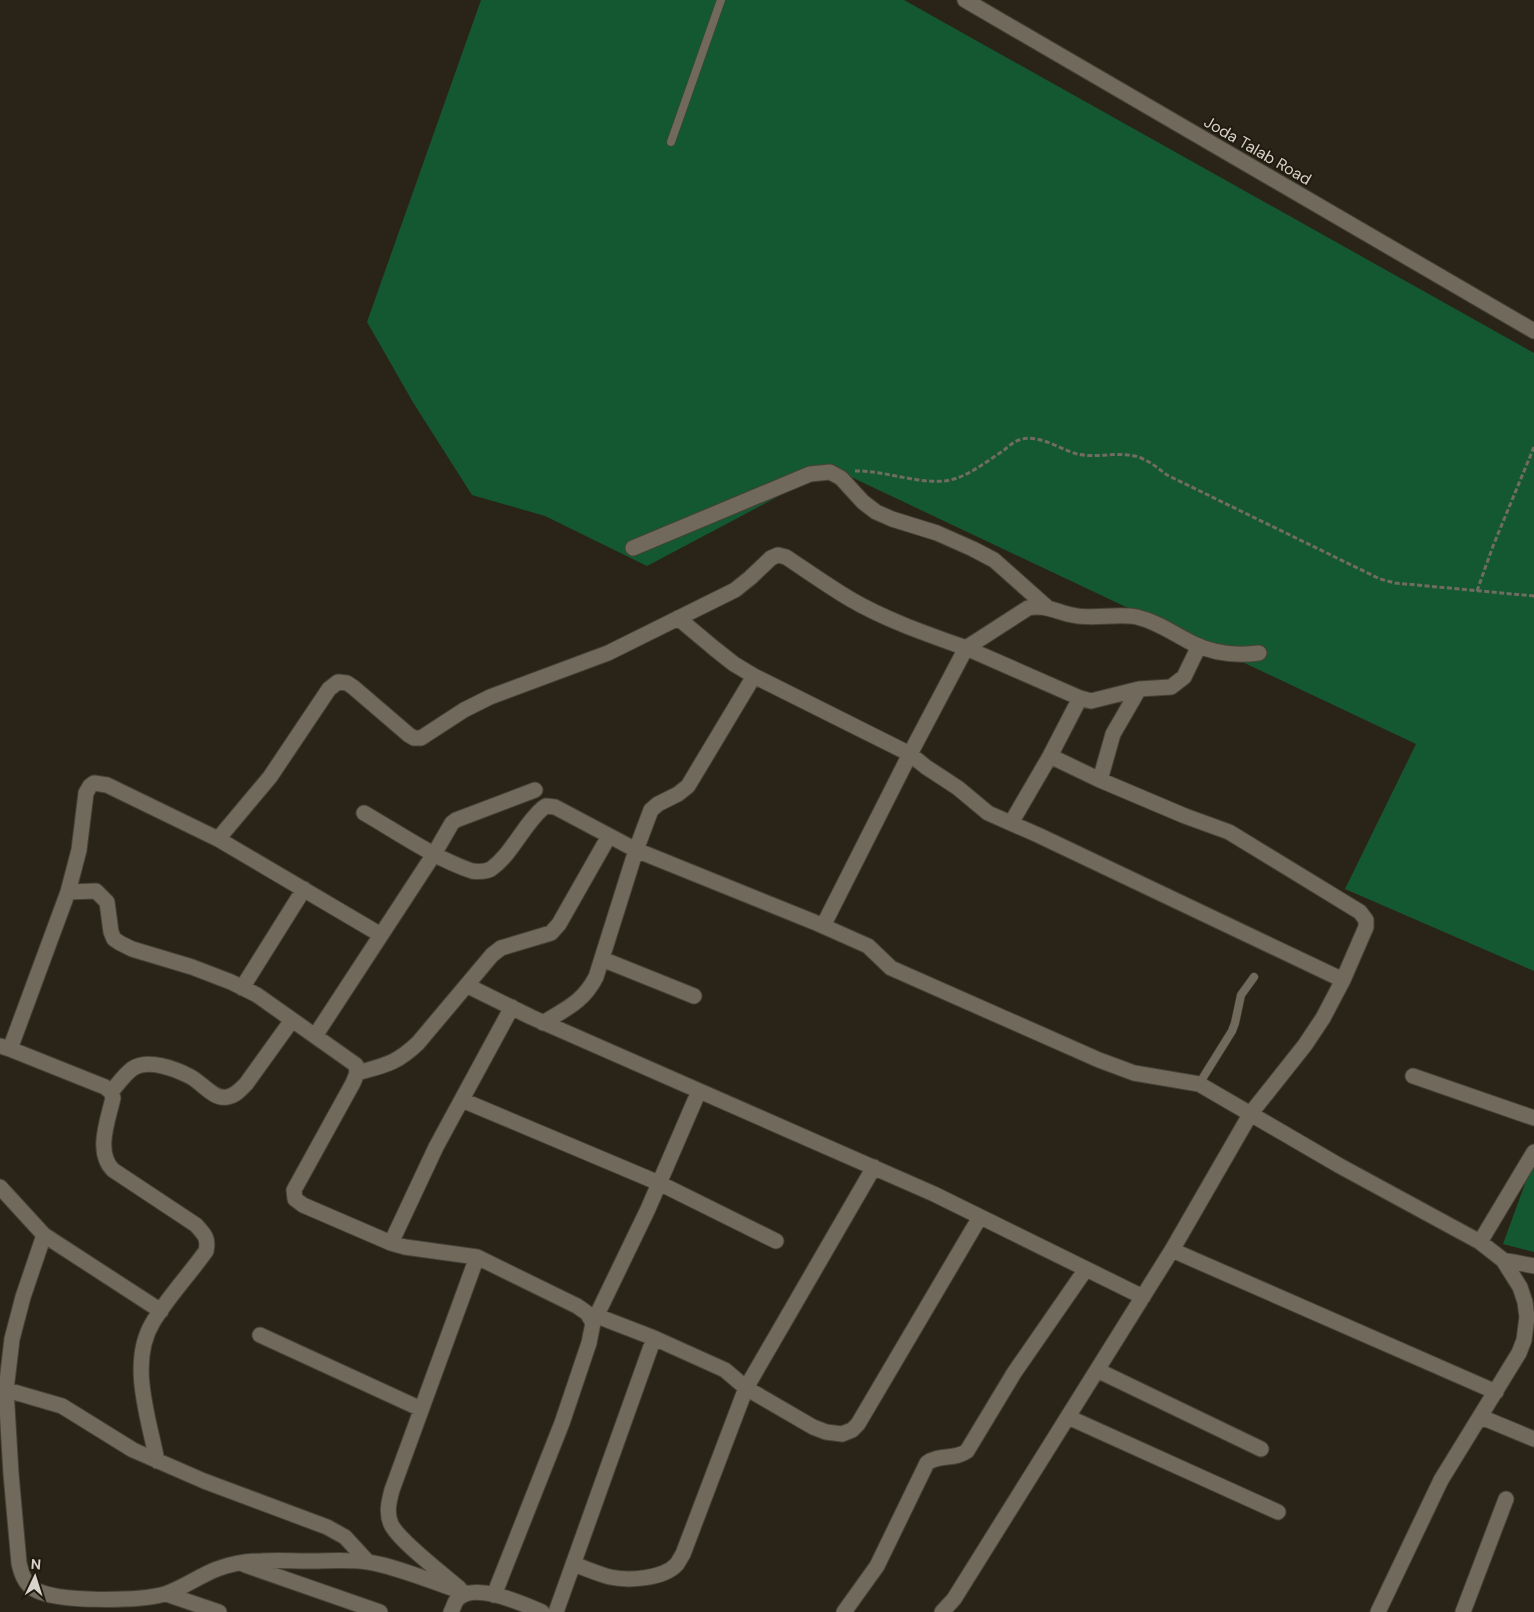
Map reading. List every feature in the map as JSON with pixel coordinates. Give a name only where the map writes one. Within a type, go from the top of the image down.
[{"type":"street","name":"Joda Talab Road","points":[[975,2],[1534,331]]},
{"type":"street","points":[[633,548],[810,474],[830,472],[841,478],[863,502],[876,512],[945,537],[994,560],[1048,608]]},
{"type":"street","points":[[218,839],[270,777],[330,689],[338,682],[347,683],[409,735],[418,738],[425,736],[475,704],[608,652],[735,590],[778,555],[786,558],[851,599],[908,627],[966,648],[1080,698],[1091,701],[1140,689],[1171,687],[1177,684],[1189,670],[1199,646]]},
{"type":"street","points":[[824,926],[910,754],[966,648],[1028,608],[1036,606],[1048,608],[1074,616],[1122,616],[1142,619],[1164,627],[1199,646],[1221,654],[1242,655],[1259,653]]},
{"type":"street","points":[[678,618],[721,654],[754,676],[910,754],[958,788],[988,813],[1343,980]]},
{"type":"street","points":[[543,1023],[579,1000],[589,990],[602,959],[636,850],[651,810],[688,786],[754,676]]},
{"type":"street","points":[[1100,780],[1113,734],[1140,689]]},
{"type":"street","points":[[1011,823],[1050,756],[1080,698]]},
{"type":"street","points":[[942,1612],[954,1599],[1143,1297],[1251,1113],[1305,1045],[1323,1018],[1343,980],[1366,926],[1366,920],[1360,912],[1229,832],[1185,816],[1100,780],[1050,756]]},
{"type":"street","points":[[157,1461],[141,1381],[140,1363],[144,1343],[152,1323],[206,1251],[208,1243],[206,1236],[196,1225],[113,1170],[106,1163],[103,1154],[113,1098],[111,1092],[105,1087],[5,1047],[68,892],[79,850],[86,793],[94,783],[108,785],[218,839],[381,935]]},
{"type":"street","points":[[315,1036],[452,824],[456,820],[535,790]]},
{"type":"street","points":[[364,813],[434,854],[473,871],[487,871],[501,860],[539,811],[546,806],[555,807],[636,850],[824,926],[868,946],[891,968],[1099,1060],[1134,1073],[1199,1084],[1340,1166],[1480,1242],[1503,1260],[1520,1288],[1525,1302],[1527,1318],[1524,1340],[1519,1353],[1496,1392],[1441,1480],[1378,1612]]},
{"type":"street","points":[[357,1072],[391,1063],[418,1043],[468,986],[492,955],[501,948],[551,934],[559,924],[609,836]]},
{"type":"street","points":[[242,988],[304,889]]},
{"type":"street","points":[[68,892],[96,891],[101,895],[107,902],[111,932],[114,939],[120,943],[132,949],[192,967],[231,982],[257,995],[356,1065],[357,1072],[353,1083],[294,1190],[295,1199],[303,1205],[391,1243],[405,1247],[477,1257],[577,1306],[595,1319],[654,1338],[725,1370],[746,1388],[813,1427],[826,1432],[842,1434],[852,1430],[858,1424],[980,1217]]},
{"type":"street","points":[[602,959],[694,996]]},
{"type":"street","points":[[468,986],[543,1023],[874,1167],[1143,1297]]},
{"type":"street","points":[[391,1243],[436,1147],[512,1008]]},
{"type":"street","points":[[111,1092],[133,1068],[143,1065],[154,1065],[178,1071],[192,1078],[218,1097],[227,1097],[237,1093],[246,1084],[292,1020]]},
{"type":"street","points":[[1413,1076],[1534,1118]]},
{"type":"street","points":[[494,1595],[562,1423],[589,1343],[595,1319],[659,1183],[699,1091]]},
{"type":"street","points":[[462,1100],[659,1183],[776,1241]]},
{"type":"street","points":[[1480,1242],[1534,1152]]},
{"type":"street","points":[[574,1564],[611,1578],[623,1578],[657,1576],[676,1564],[683,1554],[746,1388],[874,1167]]},
{"type":"street","points":[[0,1187],[44,1235],[162,1311]]},
{"type":"street","points":[[44,1235],[23,1297],[12,1339],[3,1389],[19,1564],[27,1583],[33,1589],[48,1594],[80,1598],[122,1600],[166,1594],[216,1570],[239,1563],[345,1560],[386,1566],[466,1593],[494,1595],[542,1612]]},
{"type":"street","points":[[1172,1250],[1496,1392]]},
{"type":"street","points":[[466,1593],[400,1537],[391,1524],[388,1506],[392,1490],[477,1257]]},
{"type":"street","points":[[1503,1260],[1534,1266]]},
{"type":"street","points":[[844,1612],[877,1566],[927,1463],[935,1458],[961,1455],[970,1448],[1014,1373],[1086,1269]]},
{"type":"street","points":[[260,1335],[422,1410]]},
{"type":"street","points":[[556,1612],[654,1338]]},
{"type":"street","points":[[1097,1370],[1261,1449]]},
{"type":"street","points":[[3,1389],[62,1406],[133,1450],[157,1461],[222,1488],[327,1526],[345,1537],[368,1562]]},
{"type":"street","points":[[1068,1417],[1278,1512]]},
{"type":"street","points":[[1481,1417],[1534,1439]]},
{"type":"street","points":[[1463,1612],[1506,1499]]},
{"type":"street","points":[[239,1563],[380,1612]]},
{"type":"street","points":[[451,1612],[456,1600],[466,1593]]},
{"type":"street","points":[[166,1594],[219,1612]]},
{"type":"lane","points":[[672,142],[721,0]]},
{"type":"lane","points":[[1199,1084],[1232,1031],[1241,994],[1254,977]]},
{"type":"path","points":[[830,472],[859,471],[895,474],[920,479],[949,480],[960,477],[1019,440],[1028,439],[1039,440],[1089,456],[1129,455],[1141,458],[1167,474],[1380,579],[1395,583],[1534,596]]},
{"type":"path","points":[[1476,591],[1534,447]]},
{"type":"green space","points":[[481,0],[904,0],[1534,353],[1534,971],[1345,889],[1416,744],[832,468],[647,566],[545,516],[472,495],[414,404],[367,322]]},
{"type":"green space","points":[[1534,1159],[1534,1252],[1503,1244]]}]
